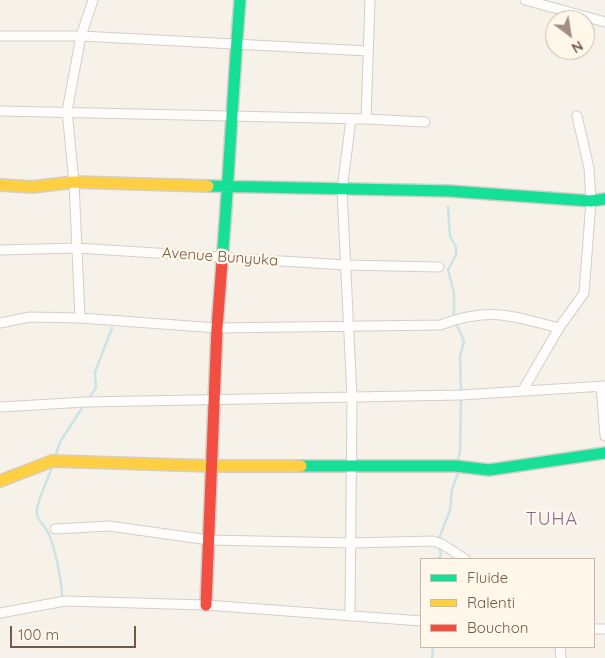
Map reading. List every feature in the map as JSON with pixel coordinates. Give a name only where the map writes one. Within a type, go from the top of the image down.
[{"type":"street","points":[[80,318],[74,182],[67,111],[81,36],[93,0]]},
{"type":"street","points":[[206,605],[217,328],[228,187],[230,117],[240,0]]},
{"type":"street","points":[[366,119],[370,0]]},
{"type":"street","points":[[525,0],[605,22]]},
{"type":"street","points":[[0,36],[81,36],[235,46],[368,51]]},
{"type":"street","points":[[0,111],[67,111],[425,122]]},
{"type":"street","points":[[523,390],[559,328],[584,293],[590,201],[588,168],[578,116]]},
{"type":"street","points":[[350,616],[352,397],[342,190],[351,119]]},
{"type":"street","points":[[0,185],[32,187],[74,182],[342,190],[449,191],[590,201],[605,199]]},
{"type":"street","name":"Avenue Bunyuka","points":[[0,250],[77,248],[345,265],[439,267]]},
{"type":"street","points":[[0,323],[30,317],[80,318],[217,328],[440,325],[476,314],[501,313],[559,328]]},
{"type":"street","points":[[0,408],[86,402],[461,395],[603,386],[605,436]]},
{"type":"street","points":[[0,481],[54,462],[211,466],[352,464],[460,467],[489,470],[605,453]]},
{"type":"street","points":[[55,529],[109,526],[209,540],[438,543],[463,558]]},
{"type":"street","points":[[0,613],[65,601],[206,605],[420,621]]},
{"type":"waterway","points":[[448,207],[450,236],[456,247],[456,255],[448,270],[454,293],[454,318]]},
{"type":"waterway","points":[[456,323],[464,341],[460,357],[461,393]]},
{"type":"waterway","points":[[89,398],[96,388],[95,372],[112,328]]},
{"type":"waterway","points":[[460,461],[458,459],[460,452],[461,398]]},
{"type":"waterway","points":[[55,457],[60,442],[84,405]]},
{"type":"waterway","points":[[52,467],[40,498],[37,512],[38,518],[46,529],[55,552],[62,596]]},
{"type":"waterway","points":[[438,541],[450,510],[452,489],[459,471]]},
{"type":"waterway","points":[[439,547],[441,555],[439,558]]},
{"type":"waterway","points":[[432,658],[433,648]]},
{"type":"traffic: fast","points":[[222,262],[240,0]]},
{"type":"traffic: fast","points":[[208,186],[449,191],[591,201],[605,199]]},
{"type":"traffic: fast","points":[[301,466],[456,466],[489,470],[605,453]]},
{"type":"traffic: slow","points":[[0,185],[32,187],[74,182],[208,186]]},
{"type":"traffic: slow","points":[[0,481],[52,461],[211,466],[301,466]]},
{"type":"traffic: jam","points":[[206,605],[217,328],[222,262]]},
{"type":"district","name":"TUHA","points":[[552,520]]}]
